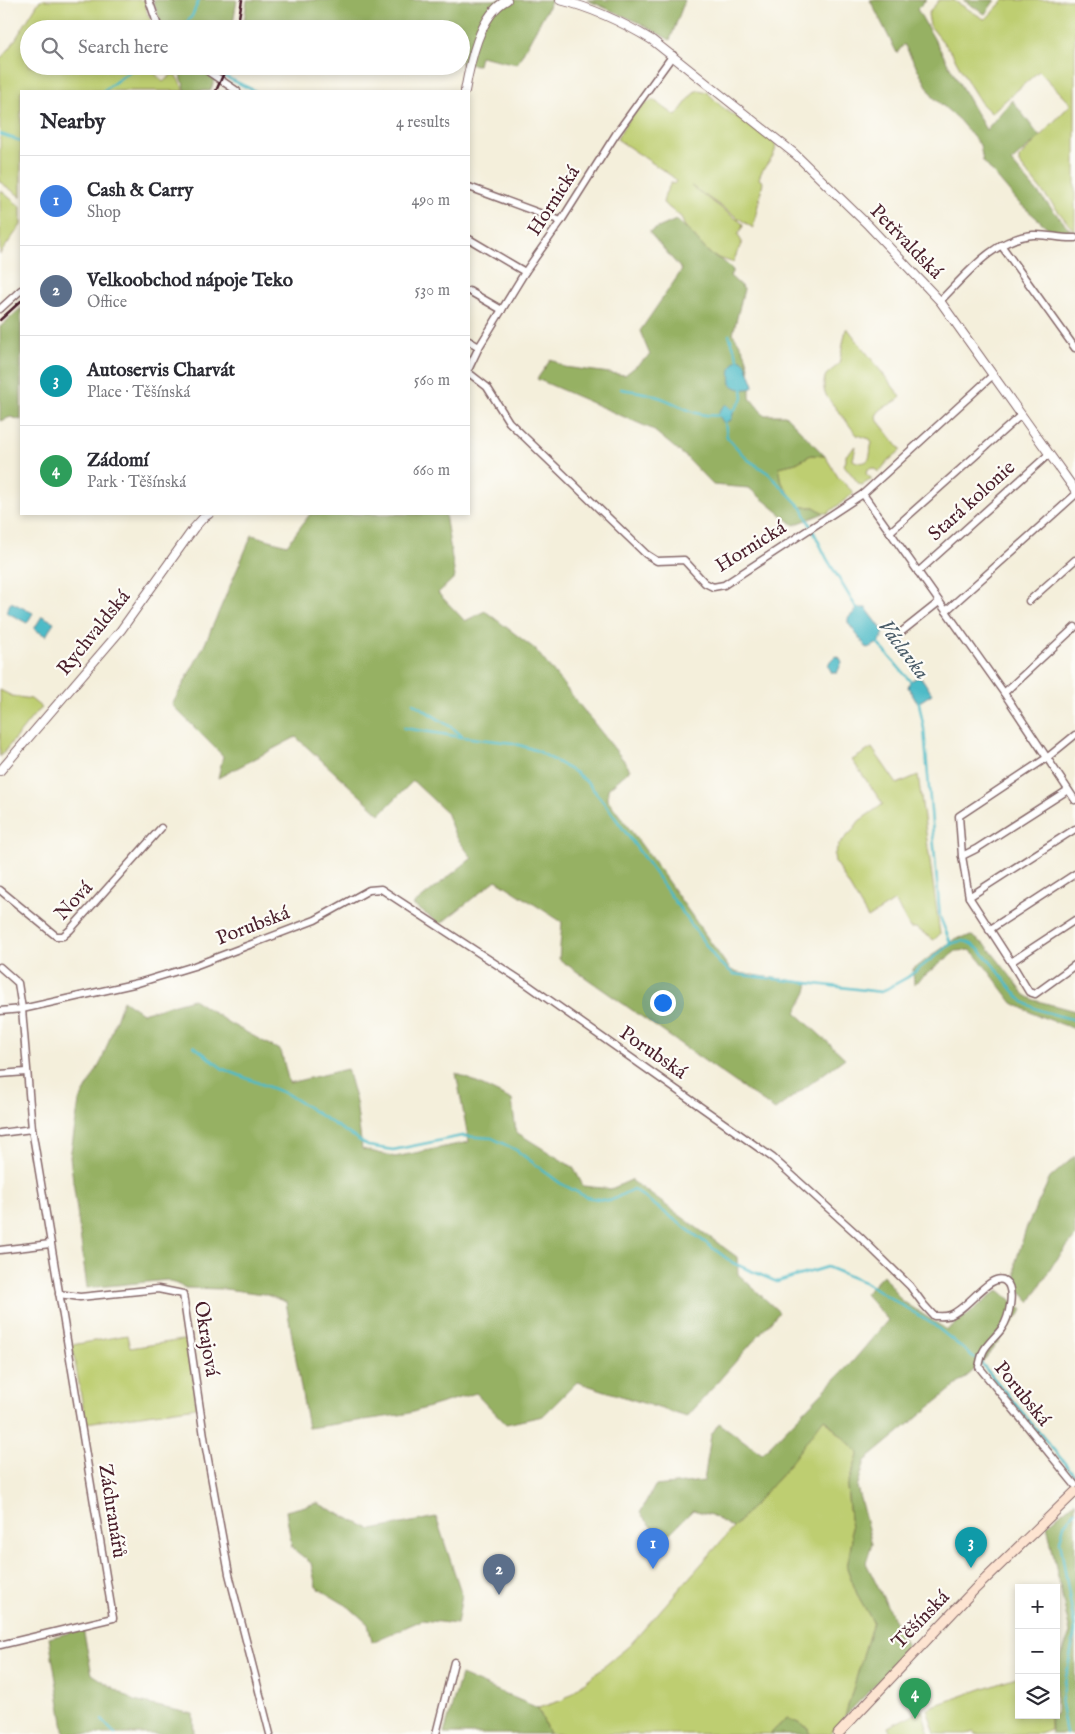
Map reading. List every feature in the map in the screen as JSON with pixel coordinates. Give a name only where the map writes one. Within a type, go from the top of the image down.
[{"type":"main road","name":"Těšínská","points":[[838,1734],[974,1590],[1075,1492]]},
{"type":"street","points":[[149,0],[156,20]]},
{"type":"street","points":[[470,67],[480,34],[490,16],[507,0]]},
{"type":"street","points":[[560,0],[600,13],[636,30],[673,55]]},
{"type":"street","name":"Hornická","points":[[470,366],[479,347],[502,310],[616,134],[673,55]]},
{"type":"street","name":"Petřvaldská","points":[[673,55],[795,154],[868,225],[940,301],[1075,490]]},
{"type":"street","points":[[213,75],[236,90]]},
{"type":"street","points":[[465,90],[468,75]]},
{"type":"street","points":[[470,187],[561,221]]},
{"type":"street","points":[[940,301],[980,262],[1001,245],[1018,237],[1034,235],[1075,238]]},
{"type":"street","points":[[470,240],[526,272]]},
{"type":"street","points":[[1001,245],[1075,348]]},
{"type":"street","points":[[0,309],[20,291]]},
{"type":"street","points":[[470,291],[502,310]]},
{"type":"street","points":[[470,342],[479,347]]},
{"type":"street","name":"Hornická","points":[[470,374],[487,387],[508,422],[646,554],[657,561],[684,560],[705,583],[712,587],[724,585],[863,494],[993,375]]},
{"type":"street","name":"Stará kolonie","points":[[890,532],[1021,414]]},
{"type":"street","name":"Stará kolonie","points":[[918,572],[1049,454]]},
{"type":"street","points":[[863,494],[1004,693],[1075,800]]},
{"type":"street","points":[[946,611],[1075,495]]},
{"type":"street","name":"Rychvaldská","points":[[0,771],[120,630],[194,528],[208,515]]},
{"type":"street","points":[[1029,601],[1075,560]]},
{"type":"street","points":[[895,637],[939,602]]},
{"type":"street","points":[[1004,693],[1075,627]]},
{"type":"street","points":[[1075,735],[1048,757],[959,816],[962,856],[969,897],[1029,992],[1035,994],[1075,965]]},
{"type":"street","points":[[962,856],[1068,790]]},
{"type":"street","name":"Nová","points":[[0,890],[56,936],[63,936],[161,828]]},
{"type":"street","points":[[969,897],[1075,829]]},
{"type":"street","points":[[989,930],[1075,874]]},
{"type":"street","name":"Porubská","points":[[0,1011],[22,1009],[138,983],[194,966],[315,920],[369,890],[381,889],[528,984],[773,1158],[910,1286],[924,1306],[934,1316],[948,1316],[956,1312],[969,1303],[986,1284],[994,1279],[1003,1280],[1009,1285],[1012,1297],[1003,1326],[983,1352],[979,1367],[1075,1485]]},
{"type":"street","points":[[1010,962],[1075,920]]},
{"type":"street","points":[[0,967],[18,983],[32,1129],[59,1294]]},
{"type":"street","points":[[0,1074],[26,1072]]},
{"type":"street","points":[[0,1133],[32,1129]]},
{"type":"street","points":[[0,1250],[50,1244]]},
{"type":"street","name":"Okrajová","points":[[59,1294],[80,1298],[158,1288],[183,1294],[205,1443],[229,1574],[270,1734]]},
{"type":"street","name":"Záchranářů","points":[[0,1645],[113,1618],[59,1294]]},
{"type":"street","points":[[436,1734],[454,1662]]},
{"type":"green space","points":[[40,0],[145,0],[147,13],[150,20],[28,20]]},
{"type":"green space","points":[[153,0],[237,0],[234,20],[160,20]]},
{"type":"green space","points":[[247,0],[552,0],[517,64],[480,56],[478,65],[470,65],[470,20],[244,20]]},
{"type":"green space","points":[[587,0],[685,0],[670,40],[638,22]]},
{"type":"green space","points":[[870,0],[926,0],[917,9],[986,130],[1012,100],[1040,137],[1011,162],[1073,233],[1055,234],[1018,202],[983,161],[980,145],[959,120],[933,97],[904,44],[897,53]]},
{"type":"green space","points":[[939,0],[953,0],[984,19],[1004,0],[1075,0],[1075,232],[1019,163],[1019,158],[1070,103],[1039,71],[991,113],[981,103],[952,53],[930,26],[928,14]]},
{"type":"green space","points":[[963,0],[995,0],[985,14]]},
{"type":"green space","points":[[20,32],[20,75],[156,75],[163,82],[171,75],[176,75],[184,90],[20,90],[20,196],[0,182],[0,59]]},
{"type":"green space","points":[[180,75],[217,75],[210,90],[186,90]]},
{"type":"green space","points":[[699,90],[707,92],[724,109],[746,120],[775,143],[776,148],[759,179],[763,182],[753,228],[691,186],[742,223],[743,226],[738,235],[742,242],[733,262],[713,256],[707,251],[684,225],[681,217],[663,203],[671,183],[674,184],[676,181],[673,177],[617,139],[632,116],[646,103],[652,100],[655,101],[676,116],[694,92]]},
{"type":"green space","points":[[0,190],[20,206],[20,226],[0,254]]},
{"type":"green space","points":[[676,220],[707,251],[722,260],[733,270],[730,276],[744,289],[733,334],[743,350],[748,364],[750,398],[764,415],[785,415],[825,456],[811,455],[796,463],[779,467],[782,483],[795,502],[801,507],[814,507],[824,513],[794,525],[749,488],[713,485],[686,457],[652,429],[537,379],[551,359],[564,367],[625,375],[650,355],[640,331],[682,270],[649,232]]},
{"type":"green space","points":[[20,309],[20,420],[11,417],[0,421],[0,327]]},
{"type":"green space","points":[[846,329],[848,329],[901,397],[884,407],[876,416],[901,450],[879,472],[873,468],[868,469],[866,474],[872,479],[862,485],[859,484],[844,465],[846,455],[856,446],[853,460],[861,463],[866,462],[869,458],[872,443],[870,439],[857,435],[827,397],[824,390],[826,375],[839,364]]},
{"type":"green space","points":[[811,455],[825,456],[838,477],[854,493],[828,513],[824,513],[814,507],[801,507],[795,502],[782,483],[779,467],[796,463]]},
{"type":"green space","points":[[309,515],[445,515],[455,577],[438,593],[465,621],[485,611],[535,649],[630,770],[608,789],[608,800],[726,964],[731,970],[738,973],[809,983],[807,992],[796,1013],[845,1058],[775,1110],[559,959],[562,922],[496,880],[440,924],[413,905],[472,858],[455,835],[446,812],[413,781],[380,814],[296,737],[218,778],[223,756],[172,705],[204,646],[252,535],[287,545]]},
{"type":"green space","points":[[0,690],[12,696],[31,699],[42,708],[34,715],[0,757]]},
{"type":"green space","points":[[872,748],[897,784],[918,775],[940,934],[934,940],[916,928],[910,928],[895,901],[868,918],[835,862],[834,855],[840,843],[859,821],[883,804],[852,760]]},
{"type":"green space","points":[[972,936],[987,946],[1025,995],[1034,1000],[1075,1011],[1075,1029],[1034,1014],[1013,1003],[978,957],[970,950],[956,951],[914,984],[913,969],[957,938]]},
{"type":"green space","points":[[193,999],[229,1023],[281,1051],[289,1083],[347,1069],[356,1102],[362,1149],[395,1157],[469,1142],[456,1073],[512,1100],[516,1132],[574,1168],[583,1186],[611,1189],[631,1180],[737,1257],[738,1274],[779,1312],[687,1417],[577,1382],[543,1416],[506,1424],[476,1393],[406,1414],[308,1428],[286,1302],[264,1294],[225,1289],[186,1288],[167,1280],[87,1288],[70,1157],[79,1102],[102,1060],[123,1000],[142,1013]]},
{"type":"green space","points":[[1075,1156],[1075,1237],[1054,1263],[1030,1302],[1016,1286],[1016,1261],[1027,1226],[1050,1178]]},
{"type":"green space","points":[[883,1275],[901,1300],[947,1330],[999,1290],[1023,1310],[984,1360],[972,1372],[865,1461],[857,1487],[872,1544],[866,1563],[909,1650],[845,1716],[873,1622],[857,1594],[847,1568],[852,1540],[847,1487],[859,1453],[824,1418],[782,1474],[733,1528],[711,1515],[693,1510],[663,1540],[640,1513],[655,1486],[704,1481],[711,1435],[719,1423],[762,1454],[854,1360],[888,1320],[865,1294]]},
{"type":"green space","points":[[127,1335],[130,1348],[189,1339],[196,1407],[86,1423],[72,1345]]},
{"type":"green space","points":[[823,1418],[859,1453],[847,1487],[852,1540],[847,1568],[857,1594],[873,1622],[845,1716],[829,1734],[810,1734],[809,1728],[787,1718],[770,1734],[549,1734],[538,1708],[563,1700],[629,1646],[782,1474]]},
{"type":"green space","points":[[1075,1501],[1075,1734],[1051,1734],[1050,1719],[1060,1719],[1060,1659],[1070,1633],[1047,1525]]},
{"type":"green space","points":[[317,1503],[372,1530],[436,1517],[462,1595],[457,1624],[422,1620],[372,1642],[368,1624],[349,1607],[316,1587],[311,1563],[292,1548],[286,1511]]},
{"type":"green space","points":[[83,1629],[92,1674],[134,1701],[193,1714],[194,1734],[65,1734],[49,1638]]},
{"type":"green space","points":[[461,1675],[538,1708],[549,1734],[444,1734]]},
{"type":"green space","points":[[1015,1677],[1015,1719],[1050,1719],[1050,1730],[1039,1734],[975,1734],[974,1732],[967,1734],[935,1734],[927,1708]]},
{"type":"green space","points":[[922,1710],[929,1734],[891,1734],[888,1727]]},
{"type":"green space","points":[[787,1718],[809,1728],[810,1734],[770,1734]]},
{"type":"water","points":[[739,359],[745,362],[754,385],[752,388],[741,389],[731,384],[730,373],[732,367]]},
{"type":"water","points":[[726,404],[734,411],[731,420],[724,423],[719,416],[719,411]]},
{"type":"water","points":[[11,602],[33,613],[27,623],[6,612]]},
{"type":"water","points":[[859,608],[866,608],[884,632],[878,643],[867,648],[848,623],[848,618]]},
{"type":"water","points":[[42,616],[54,622],[46,636],[34,629]]},
{"type":"water","points":[[835,656],[840,658],[842,662],[837,673],[832,673],[828,666]]},
{"type":"water","points":[[918,677],[923,680],[932,694],[921,701],[916,701],[908,687],[910,681]]},
{"type":"waterway","points":[[189,20],[199,0]]},
{"type":"waterway","points":[[104,90],[125,75]]},
{"type":"waterway","points":[[221,75],[253,90]]},
{"type":"waterway","points":[[0,134],[20,141]]},
{"type":"waterway","name":"Václavka","points":[[729,335],[739,361]]},
{"type":"waterway","name":"Václavka","points":[[731,411],[735,409],[743,398],[742,387]]},
{"type":"waterway","points":[[621,389],[664,399],[695,413],[712,416],[722,415]]},
{"type":"waterway","name":"Václavka","points":[[725,421],[727,437],[747,459],[768,473],[802,508],[827,559],[859,612]]},
{"type":"waterway","name":"Václavka","points":[[877,642],[911,682]]},
{"type":"waterway","name":"Václavka","points":[[918,698],[924,729],[940,917],[951,944],[962,941],[970,943],[978,949],[1024,1002],[1042,1011],[1075,1020]]},
{"type":"waterway","points":[[413,703],[454,729],[463,737],[513,743],[538,751],[576,773],[588,783],[609,809],[718,962],[734,974],[881,992],[908,977],[951,944]]},
{"type":"waterway","points":[[404,728],[461,737]]},
{"type":"waterway","points":[[194,1046],[223,1069],[287,1094],[368,1146],[393,1150],[462,1136],[492,1138],[516,1150],[560,1183],[586,1197],[610,1201],[633,1189],[733,1263],[777,1282],[827,1267],[866,1283],[934,1325],[981,1363],[1075,1477]]},
{"type":"waterway","points":[[1066,1734],[1061,1704],[1075,1630],[1060,1541],[1064,1525],[1075,1511]]},
{"type":"waterway","points":[[102,1720],[115,1734]]},
{"type":"railway","points":[[239,20],[242,0]]},
{"type":"railway","points":[[216,90],[223,75]]},
{"type":"railway","points":[[0,320],[20,302]]},
{"type":"place","name":"Autoservis Charvát","points":[[971,1568]]},
{"type":"place","name":"Cash & Carry","points":[[653,1569]]},
{"type":"place","name":"Velkoobchod nápoje Teko","points":[[499,1595]]},
{"type":"place","name":"Zádomí","points":[[915,1719]]}]
